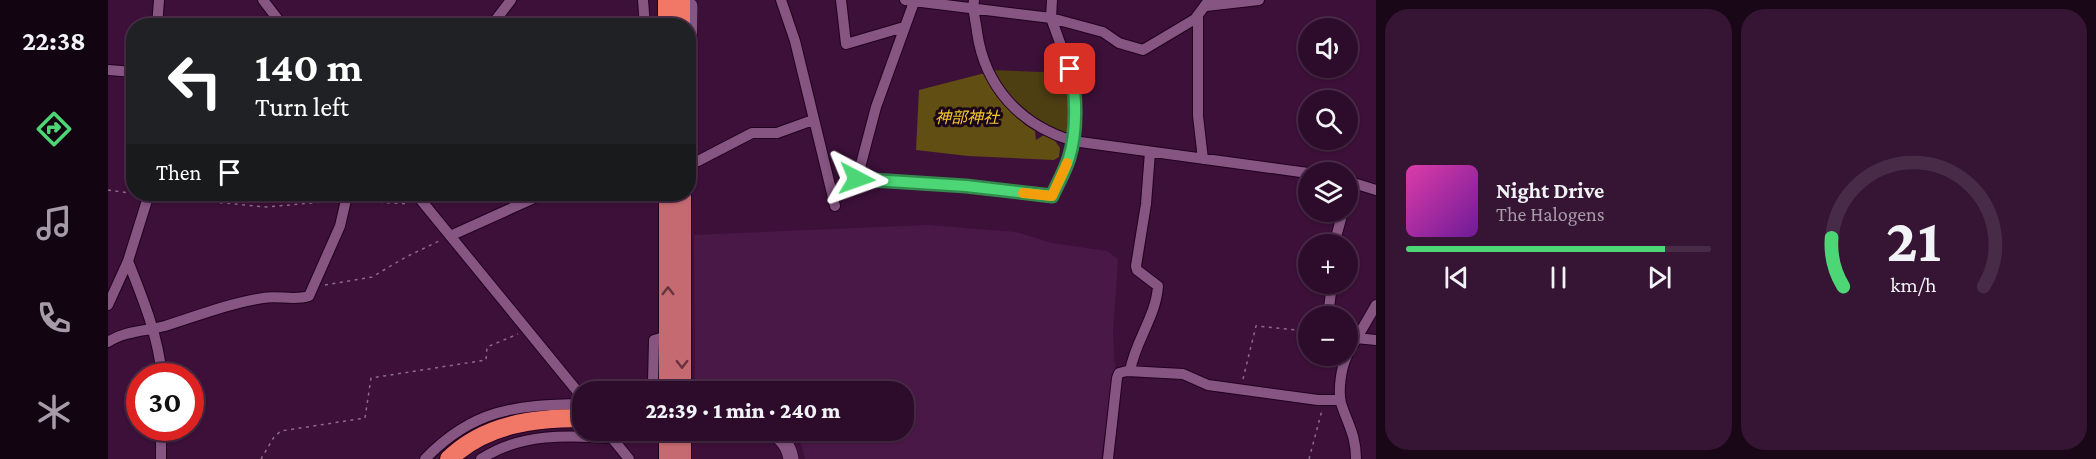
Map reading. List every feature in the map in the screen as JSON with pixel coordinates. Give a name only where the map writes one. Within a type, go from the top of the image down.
[{"type":"highway","points":[[667,0],[667,18]]},
{"type":"highway","points":[[681,0],[681,18]]},
{"type":"highway","points":[[449,459],[471,441],[502,427],[549,418],[572,418]]},
{"type":"highway","points":[[461,459],[487,442],[505,435],[549,426],[572,426]]},
{"type":"main road","points":[[666,201],[668,381]]},
{"type":"main road","points":[[682,381],[684,201]]},
{"type":"main road","points":[[668,441],[668,459]]},
{"type":"main road","points":[[682,441],[682,459]]},
{"type":"street","points":[[158,18],[159,0]]},
{"type":"street","points":[[263,0],[278,18]]},
{"type":"street","points":[[497,18],[511,0]]},
{"type":"street","points":[[643,0],[644,18]]},
{"type":"street","points":[[658,0],[659,18]]},
{"type":"street","points":[[690,0],[690,18]]},
{"type":"street","points":[[781,0],[795,41],[835,206]]},
{"type":"street","points":[[842,0],[846,45],[904,27]]},
{"type":"street","points":[[1052,0],[1051,18],[1072,75],[1075,101],[1073,141],[1069,158],[1052,196],[966,186],[857,179],[876,107],[904,27],[909,1],[974,4],[1051,18],[1102,32],[1119,43],[1143,50],[1195,19],[1204,7],[1259,0]]},
{"type":"street","points":[[974,4],[979,45],[993,83],[1024,117],[1039,128],[1073,141],[1298,172]]},
{"type":"street","points":[[1203,159],[1198,116],[1204,7]]},
{"type":"street","points":[[108,70],[126,71]]},
{"type":"street","points":[[696,161],[752,133],[777,133],[813,120]]},
{"type":"street","points":[[1130,371],[1133,356],[1151,317],[1157,297],[1158,286],[1137,270],[1136,266],[1146,204],[1150,152]]},
{"type":"street","points":[[1358,184],[1376,190]]},
{"type":"street","points":[[108,305],[128,261],[147,201]]},
{"type":"street","points":[[108,342],[117,336],[256,299],[309,296],[340,226],[348,201]]},
{"type":"street","points":[[422,201],[572,385]]},
{"type":"street","points":[[450,236],[528,201]]},
{"type":"street","points":[[128,261],[154,328],[161,363]]},
{"type":"street","points":[[1358,334],[1376,305]]},
{"type":"street","points":[[653,381],[654,340],[668,336]]},
{"type":"street","points":[[1358,345],[1376,340]]},
{"type":"street","points":[[1345,366],[1340,400],[1354,433],[1356,459]]},
{"type":"street","points":[[1108,459],[1119,373],[1130,371],[1183,374],[1208,385],[1340,400]]},
{"type":"street","points":[[424,459],[459,430],[481,417],[501,410],[572,405]]},
{"type":"street","points":[[481,459],[497,449],[518,441],[584,436],[612,438],[629,459]]},
{"type":"street","points":[[161,441],[161,459]]},
{"type":"street","points":[[783,441],[791,459]]},
{"type":"path","points":[[108,190],[126,192]]},
{"type":"path","points":[[208,201],[266,207],[316,201]]},
{"type":"path","points":[[387,201],[425,205]]},
{"type":"path","points":[[312,287],[372,277],[406,257],[450,236]]},
{"type":"path","points":[[1240,390],[1256,326],[1298,330]]},
{"type":"path","points":[[261,459],[274,437],[281,431],[365,418],[371,378],[486,360],[487,347],[527,330]]},
{"type":"path","points":[[1309,459],[1325,400]]},
{"type":"shaded area","points":[[1070,69],[1073,141],[1024,117],[991,70],[1040,72]]},
{"type":"shaded area","points":[[928,225],[1016,232],[1052,243],[1107,251],[1118,259],[1113,333],[1115,368],[1101,459],[805,459],[799,441],[914,441],[914,381],[695,381],[694,235]]},
{"type":"green space","name":"神部神社","points":[[985,73],[1024,124],[1035,131],[1036,140],[1049,132],[1060,148],[1059,157],[1054,160],[968,156],[916,150],[919,90]]},
{"type":"slow traffic","points":[[1023,193],[1052,196],[1067,163]]},
{"type":"route","points":[[857,179],[966,186],[1052,196],[1069,158],[1073,141],[1075,101],[1070,69]]}]
